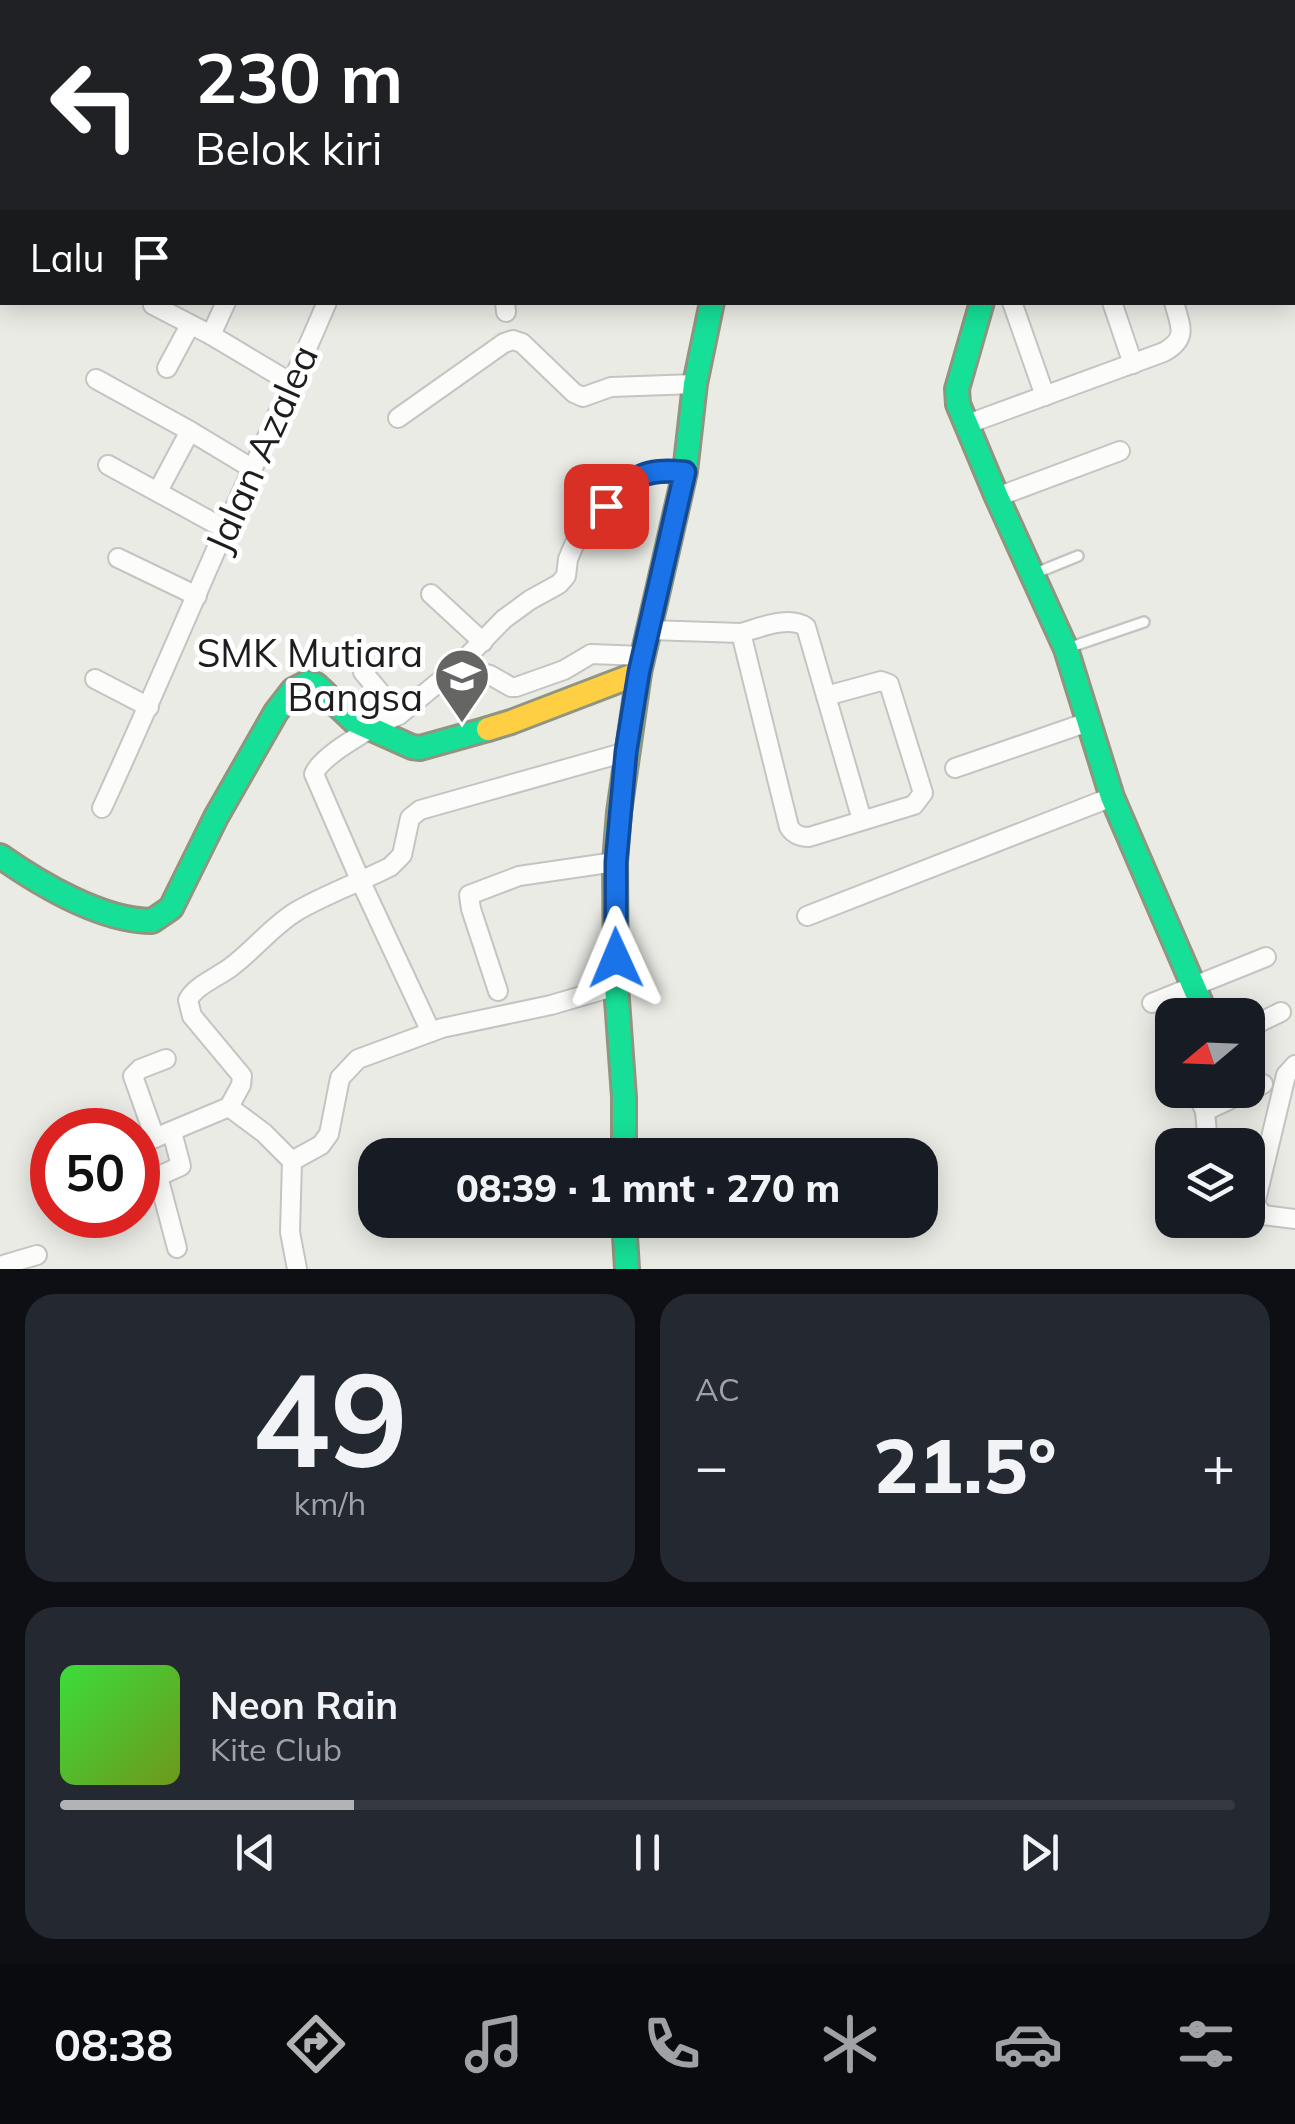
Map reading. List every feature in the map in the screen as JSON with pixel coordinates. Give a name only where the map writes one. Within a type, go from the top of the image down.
[{"type":"street","points":[[153,305],[293,384]]},
{"type":"street","points":[[211,335],[225,305]]},
{"type":"street","name":"Jalan Azalea","points":[[102,808],[326,305]]},
{"type":"street","points":[[624,1138],[616,986],[616,862],[626,752],[641,664],[685,472],[695,384],[711,305]]},
{"type":"street","points":[[981,305],[958,389],[958,404],[996,498],[1066,649],[1112,797],[1199,998]]},
{"type":"street","points":[[1013,305],[1045,396]]},
{"type":"street","points":[[1113,305],[1133,364]]},
{"type":"street","points":[[965,425],[1164,352],[1178,343],[1182,330],[1175,305]]},
{"type":"street","points":[[167,368],[190,325]]},
{"type":"street","points":[[398,418],[513,340],[522,343],[574,394],[583,397],[611,387],[695,384]]},
{"type":"street","points":[[96,379],[253,470]]},
{"type":"street","points":[[158,490],[190,431]]},
{"type":"street","points":[[996,498],[1120,450]]},
{"type":"street","points":[[108,465],[225,529]]},
{"type":"street","points":[[430,1032],[314,774],[319,764],[370,729],[399,715],[484,642],[504,619],[560,584],[584,529],[625,486],[651,472],[685,472]]},
{"type":"street","points":[[118,558],[197,596]]},
{"type":"street","points":[[431,594],[484,642]]},
{"type":"street","points":[[649,630],[740,632],[792,621],[802,623],[862,820]]},
{"type":"street","points":[[740,632],[789,827],[796,834],[809,837],[914,805],[921,797],[922,788],[889,684],[882,681],[826,696]]},
{"type":"street","points":[[456,667],[490,675],[516,687],[564,670],[591,654],[641,664]]},
{"type":"street","points":[[0,856],[52,889],[141,921],[158,919],[172,908],[225,802],[276,712],[293,690],[307,683],[316,685],[354,721],[412,747],[430,746],[511,722],[641,664]]},
{"type":"street","points":[[363,672],[399,715]]},
{"type":"street","points":[[95,679],[148,708]]},
{"type":"street","points":[[954,768],[1088,722]]},
{"type":"street","points":[[160,1136],[229,1107],[241,1085],[242,1076],[192,1016],[189,996],[246,957],[296,912],[390,867],[402,855],[410,818],[420,810],[626,752]]},
{"type":"street","points":[[807,916],[1112,797]]},
{"type":"street","points":[[498,991],[470,895],[519,876],[616,862]]},
{"type":"street","points":[[1152,1003],[1266,958]]},
{"type":"street","points":[[292,1162],[320,1145],[329,1134],[340,1078],[358,1059],[456,1024],[616,986]]},
{"type":"street","points":[[1265,1020],[1281,1012]]},
{"type":"street","points":[[144,1108],[133,1076],[166,1059]]},
{"type":"street","points":[[1295,1065],[1286,1075],[1255,1204],[1262,1215],[1295,1218]]},
{"type":"street","points":[[229,1107],[292,1162],[290,1232],[296,1269]]},
{"type":"street","points":[[1207,1128],[1205,1110],[1209,1108]]},
{"type":"street","points":[[160,1142],[182,1160],[181,1166],[160,1178]]},
{"type":"street","points":[[160,1184],[177,1248]]},
{"type":"street","points":[[625,1238],[626,1269]]},
{"type":"street","points":[[0,1266],[37,1254]]},
{"type":"lane","points":[[1034,574],[1078,556]]},
{"type":"lane","points":[[1066,649],[1144,622]]},
{"type":"traffic: fast","points":[[624,1138],[616,986],[615,862],[619,812],[639,673],[685,472],[695,384],[711,305]]},
{"type":"traffic: fast","points":[[981,305],[957,389],[958,404],[1066,649],[1112,797],[1199,998]]},
{"type":"traffic: fast","points":[[0,856],[52,889],[92,908],[152,921],[171,908],[216,817],[276,712],[293,690],[307,683],[316,685],[354,721],[412,747],[488,729]]},
{"type":"traffic: fast","points":[[625,1238],[627,1269]]},
{"type":"traffic: slow","points":[[488,729],[639,673]]},
{"type":"place","name":"SMK Mutiara Bangsa","points":[[462,725]]},
{"type":"route","points":[[606,506],[641,476],[660,470],[685,472],[639,672],[626,752],[616,862],[616,958]]}]
